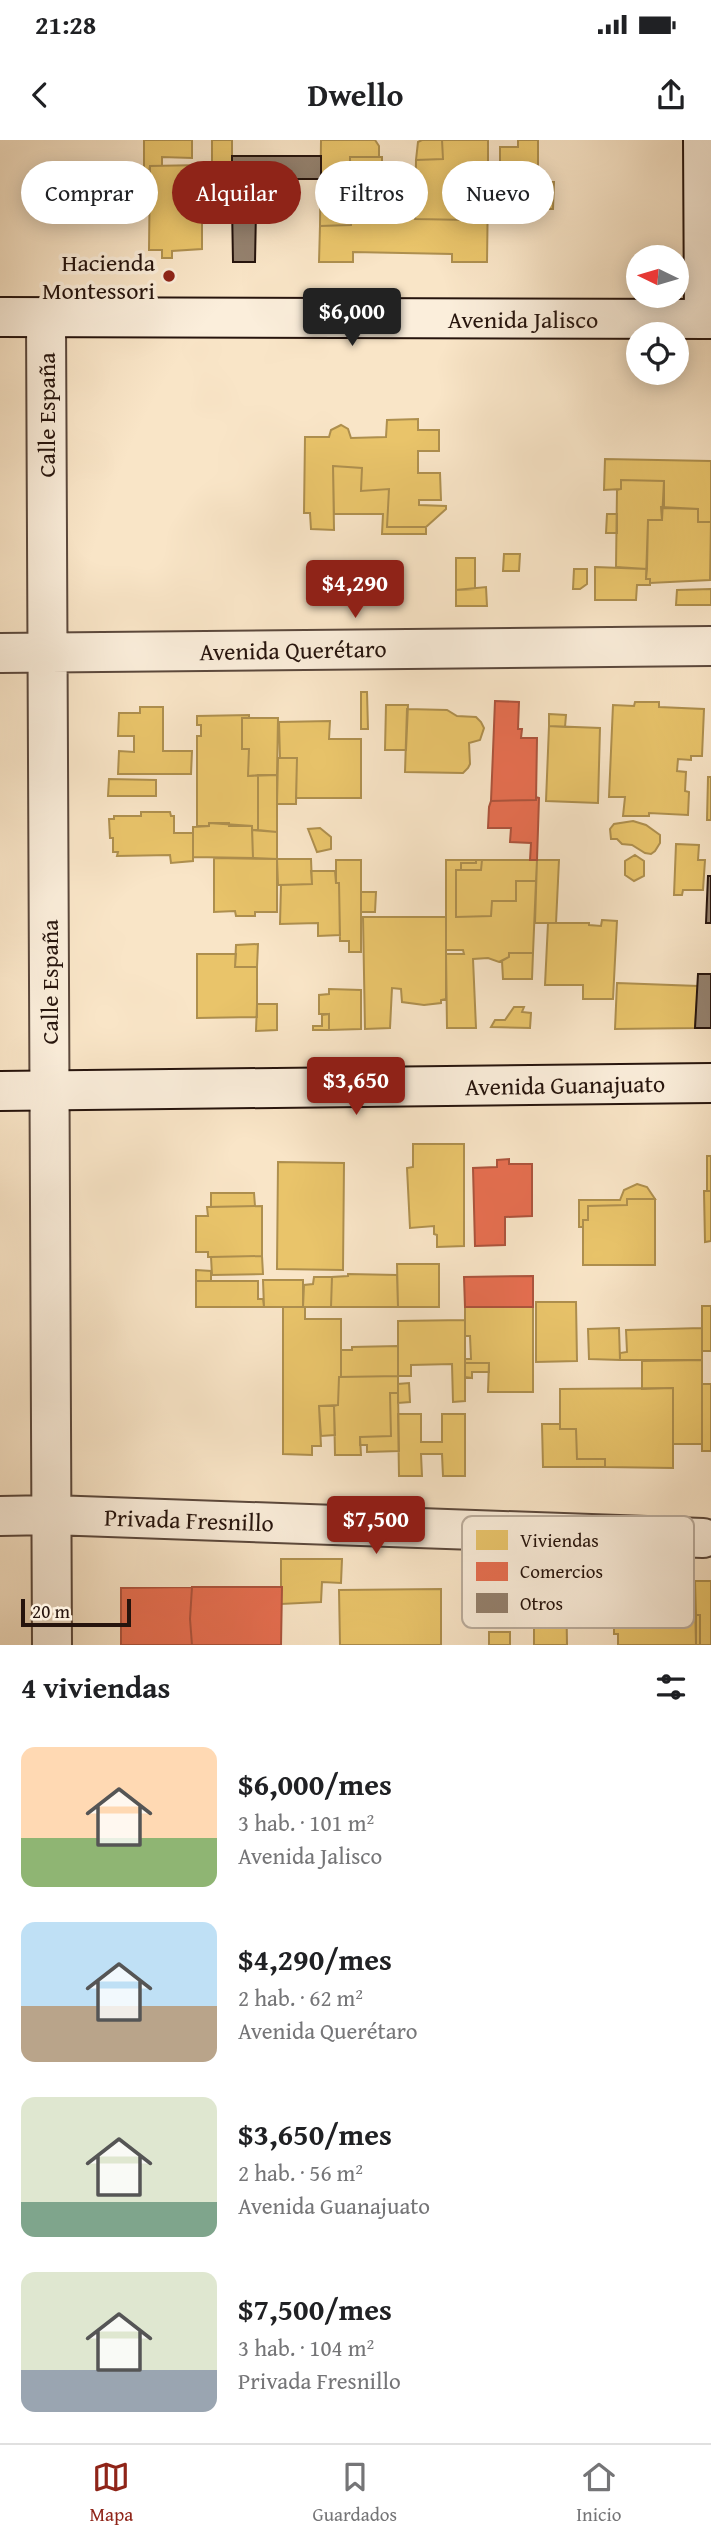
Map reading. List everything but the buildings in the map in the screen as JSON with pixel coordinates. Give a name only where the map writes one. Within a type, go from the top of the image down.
[{"type":"street","points":[[703,140],[708,319]]},
{"type":"street","name":"Avenida Jalisco","points":[[0,317],[708,319]]},
{"type":"street","name":"Calle España","points":[[46,318],[52,1645]]},
{"type":"street","name":"Avenida Querétaro","points":[[0,653],[711,646]]},
{"type":"street","name":"Avenida Guanajuato","points":[[0,1091],[711,1083]]},
{"type":"street","name":"Privada Fresnillo","points":[[0,1516],[51,1515],[462,1529]]},
{"type":"street","name":"Privada Fresnillo","points":[[694,1538],[704,1538]]},
{"type":"place","name":"Hacienda Montessori","points":[[169,276]]}]
